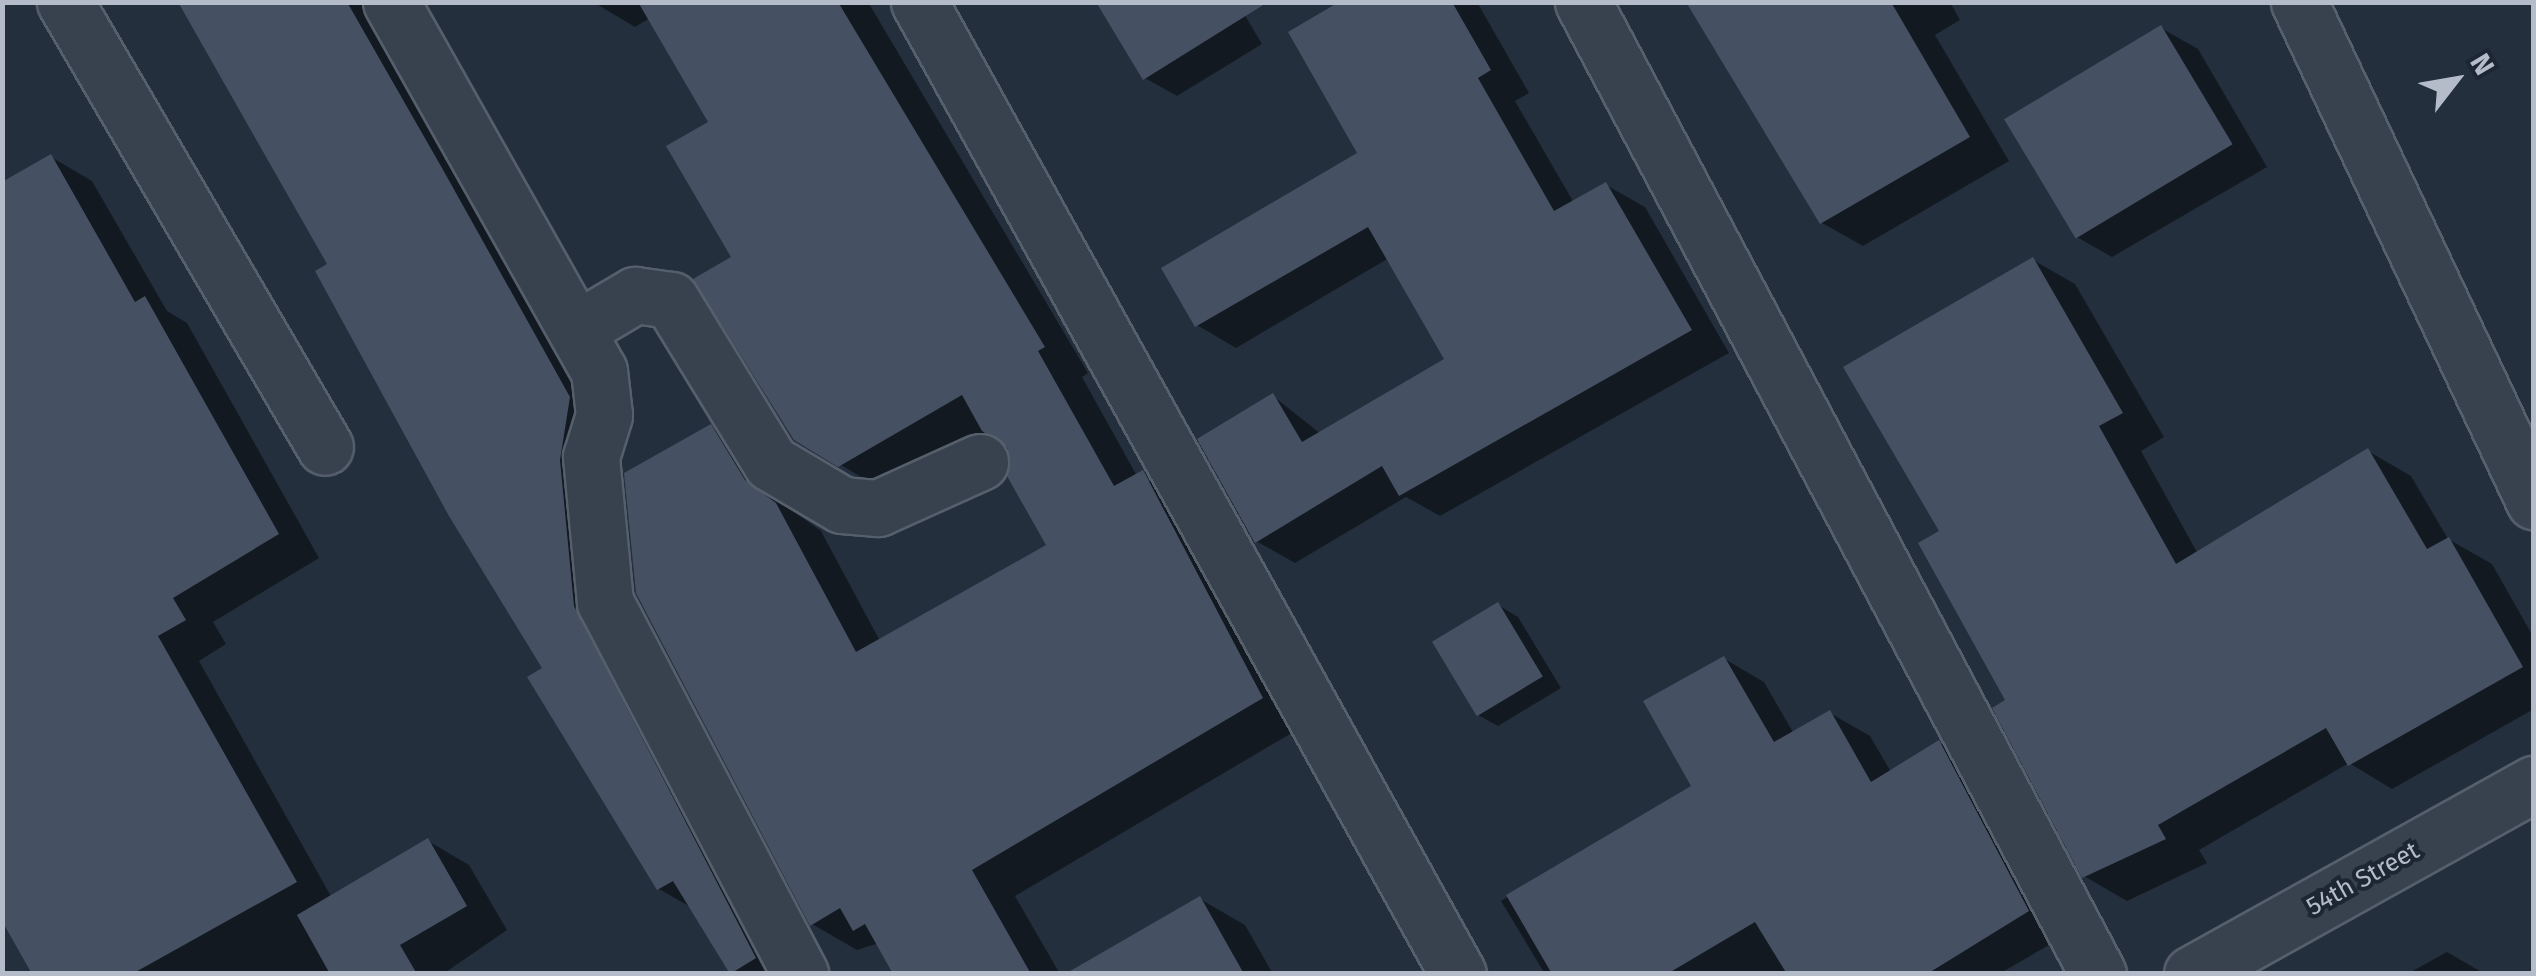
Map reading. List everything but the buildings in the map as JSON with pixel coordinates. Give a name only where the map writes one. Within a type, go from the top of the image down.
[{"type":"street","points":[[66,2],[324,447]]},
{"type":"street","points":[[391,2],[581,327],[604,415],[591,457],[604,602],[800,974]]},
{"type":"street","points":[[919,2],[1458,974]]},
{"type":"street","points":[[1583,2],[2098,974]]},
{"type":"street","points":[[2299,2],[2534,501]]},
{"type":"street","points":[[581,327],[635,295],[672,300],[771,463],[842,505],[878,508],[980,462]]},
{"type":"street","name":"54th Street","points":[[2192,974],[2534,784]]}]
